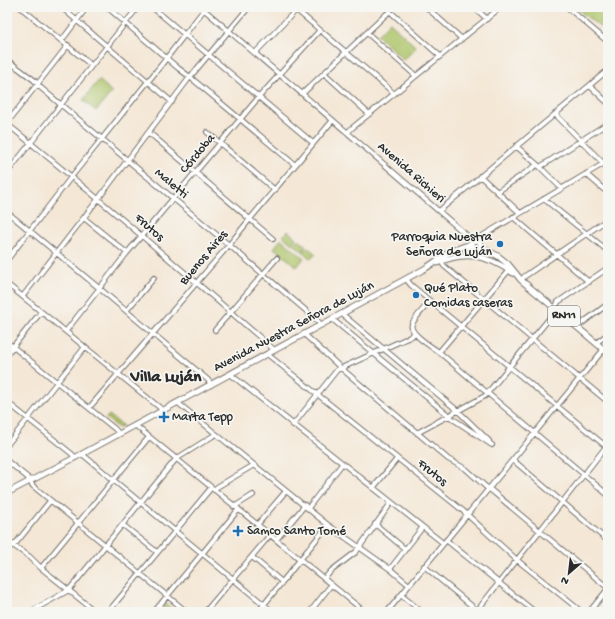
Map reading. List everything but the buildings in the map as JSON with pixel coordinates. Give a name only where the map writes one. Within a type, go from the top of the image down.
[{"type":"main road","name":"RN11","points":[[466,246],[485,248]]},
{"type":"main road","points":[[465,255],[462,251],[466,246]]},
{"type":"main road","name":"Avenida Nuestra Señora de Luján","points":[[7,493],[136,426],[342,314],[426,268],[451,251],[466,246]]},
{"type":"main road","name":"Avenida Richieri","points":[[485,248],[504,260],[521,279],[606,351]]},
{"type":"main road","points":[[487,258],[491,255],[491,251]]},
{"type":"main road","name":"RN11","points":[[426,268],[450,257],[465,255],[487,258],[521,279]]},
{"type":"street","points":[[20,7],[91,65]]},
{"type":"street","points":[[61,7],[172,102]]},
{"type":"street","points":[[62,40],[87,7]]},
{"type":"street","points":[[107,7],[294,165]]},
{"type":"street","points":[[7,174],[138,7]]},
{"type":"street","points":[[152,7],[313,143]]},
{"type":"street","points":[[23,296],[128,161],[190,78],[228,30],[249,7]]},
{"type":"street","points":[[385,7],[440,56]]},
{"type":"street","points":[[303,93],[394,7]]},
{"type":"street","points":[[426,7],[462,39]]},
{"type":"street","points":[[474,7],[487,19]]},
{"type":"street","points":[[348,132],[501,7]]},
{"type":"street","points":[[7,260],[101,138],[185,35],[204,8]]},
{"type":"street","name":"Avenida Richieri","points":[[204,8],[470,238],[476,240],[485,248]]},
{"type":"street","points":[[255,53],[296,8],[394,94]]},
{"type":"street","points":[[569,8],[608,42]]},
{"type":"street","name":"Córdoba","points":[[66,331],[127,253],[220,142],[279,74],[320,30]]},
{"type":"street","points":[[367,33],[416,76]]},
{"type":"street","points":[[7,123],[68,45]]},
{"type":"street","name":"Maletti","points":[[7,60],[174,198],[321,325]]},
{"type":"street","points":[[439,211],[608,70]]},
{"type":"street","points":[[324,73],[369,114]]},
{"type":"street","points":[[590,86],[608,103]]},
{"type":"street","points":[[555,114],[603,164]]},
{"type":"street","name":"Buenos Aires","points":[[89,408],[197,283],[294,165],[334,120]]},
{"type":"street","name":"Frutos","points":[[7,123],[99,198],[231,311],[274,350]]},
{"type":"street","points":[[497,192],[608,123]]},
{"type":"street","points":[[207,132],[275,190]]},
{"type":"street","points":[[147,134],[153,136],[273,239]]},
{"type":"street","points":[[516,146],[561,188]]},
{"type":"street","points":[[466,246],[608,161]]},
{"type":"street","points":[[586,174],[608,193]]},
{"type":"street","points":[[480,176],[520,213]]},
{"type":"street","points":[[544,198],[608,251]]},
{"type":"street","points":[[7,212],[208,380],[211,385]]},
{"type":"street","points":[[513,217],[589,282]]},
{"type":"street","points":[[84,218],[127,253]]},
{"type":"street","points":[[521,279],[608,219]]},
{"type":"street","points":[[215,330],[277,258]]},
{"type":"street","points":[[442,261],[444,266],[608,402]]},
{"type":"street","points":[[417,433],[484,396],[553,314],[558,302],[608,268]]},
{"type":"street","points":[[439,352],[508,270]]},
{"type":"street","points":[[126,311],[154,278]]},
{"type":"street","points":[[406,279],[430,301],[607,446],[477,612],[424,566]]},
{"type":"street","points":[[7,284],[163,411]]},
{"type":"street","points":[[430,301],[412,326],[412,331],[439,352],[608,495]]},
{"type":"street","points":[[577,327],[608,304]]},
{"type":"street","points":[[7,354],[41,312]]},
{"type":"street","points":[[332,319],[448,415],[492,445],[458,411],[342,314]]},
{"type":"street","points":[[293,425],[337,370],[412,336],[414,333]]},
{"type":"street","points":[[304,334],[341,368],[448,459],[466,469],[608,588],[589,612]]},
{"type":"street","points":[[596,343],[608,334]]},
{"type":"street","points":[[7,342],[115,429],[119,434]]},
{"type":"street","points":[[7,445],[85,347]]},
{"type":"street","points":[[386,612],[514,460],[557,406],[606,351]]},
{"type":"street","name":"Frutos","points":[[267,354],[468,515],[517,560],[582,612]]},
{"type":"street","points":[[230,374],[422,528],[444,542],[535,612]]},
{"type":"street","points":[[7,402],[75,458]]},
{"type":"street","points":[[178,403],[328,525],[390,569],[408,585]]},
{"type":"street","points":[[136,426],[365,612]]},
{"type":"street","points":[[30,612],[69,590],[176,459],[216,434]]},
{"type":"street","points":[[41,568],[149,437]]},
{"type":"street","points":[[82,454],[273,612]]},
{"type":"street","points":[[373,488],[397,458]]},
{"type":"street","points":[[514,460],[608,540]]},
{"type":"street","points":[[7,461],[27,477],[33,486],[187,612]]},
{"type":"street","points":[[276,540],[342,464]]},
{"type":"street","points":[[108,612],[157,552],[212,489],[254,465]]},
{"type":"street","points":[[257,525],[286,491]]},
{"type":"street","points":[[154,612],[236,508],[253,495]]},
{"type":"street","points":[[7,549],[13,545],[50,500]]},
{"type":"street","points":[[324,579],[331,571],[360,547],[391,503]]},
{"type":"street","points":[[123,524],[157,552]]},
{"type":"street","points":[[375,524],[405,549]]},
{"type":"street","points":[[258,612],[328,525]]},
{"type":"street","points":[[390,569],[422,528]]},
{"type":"street","points":[[205,612],[270,535]]},
{"type":"street","points":[[7,541],[30,557],[41,568],[96,612]]},
{"type":"street","points":[[252,557],[282,582]]},
{"type":"street","points":[[310,612],[332,585]]},
{"type":"street","points":[[401,595],[422,612]]},
{"type":"green space","points":[[608,7],[608,19],[601,28],[576,8]]},
{"type":"green space","points":[[390,22],[416,47],[404,60],[377,35]]},
{"type":"green space","points":[[99,80],[112,92],[96,111],[83,100]]},
{"type":"green space","points":[[288,231],[296,238],[292,244],[283,236]]},
{"type":"green space","points":[[281,239],[304,258],[297,267],[274,248]]},
{"type":"green space","points":[[298,239],[306,246],[302,251],[294,244]]},
{"type":"green space","points":[[307,247],[316,254],[311,259],[303,252]]},
{"type":"green space","points":[[476,247],[488,252],[488,254],[485,256],[468,254],[465,251],[466,248]]},
{"type":"green space","points":[[109,415],[123,426],[119,428],[106,418]]},
{"type":"green space","points":[[166,604],[175,612],[159,612]]},
{"type":"place","name":"Parroquia Nuestra Señora de Luján","points":[[500,244]]},
{"type":"place","name":"Qué Plato Comidas caseras","points":[[416,295]]},
{"type":"place","name":"Marta Tepp","points":[[164,417]]},
{"type":"place","name":"Samco Santo Tomé","points":[[238,531]]},
{"type":"district","name":"Villa Luján","points":[[166,378]]}]
